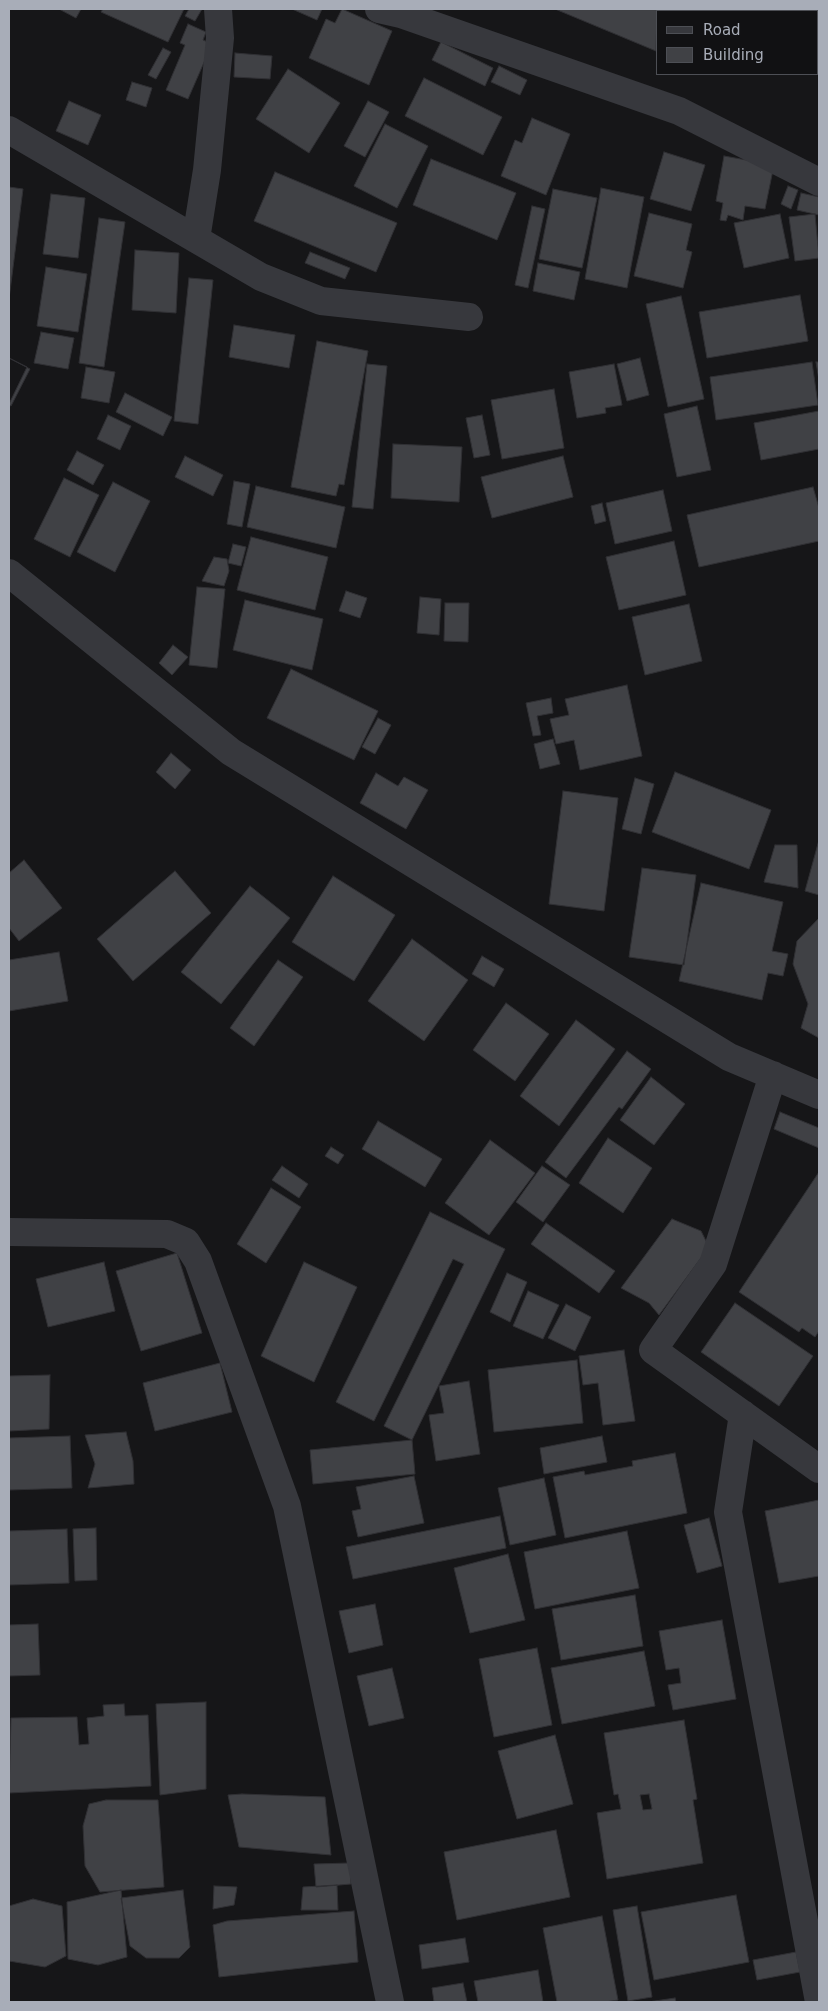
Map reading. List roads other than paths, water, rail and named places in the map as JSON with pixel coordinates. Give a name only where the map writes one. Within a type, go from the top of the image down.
[{"type":"street","points":[[196,239],[207,170],[220,38],[218,9]]},
{"type":"street","points":[[394,11],[679,110],[819,182]]},
{"type":"street","points":[[9,130],[261,277],[322,301],[469,317]]},
{"type":"street","points":[[9,573],[231,752],[729,1057],[819,1094]]},
{"type":"street","points":[[773,1075],[713,1264],[653,1350],[819,1468]]},
{"type":"street","points":[[9,1232],[167,1234],[186,1242],[198,1261],[287,1506],[390,2002]]},
{"type":"street","points":[[743,1414],[728,1512],[819,2002]]}]
